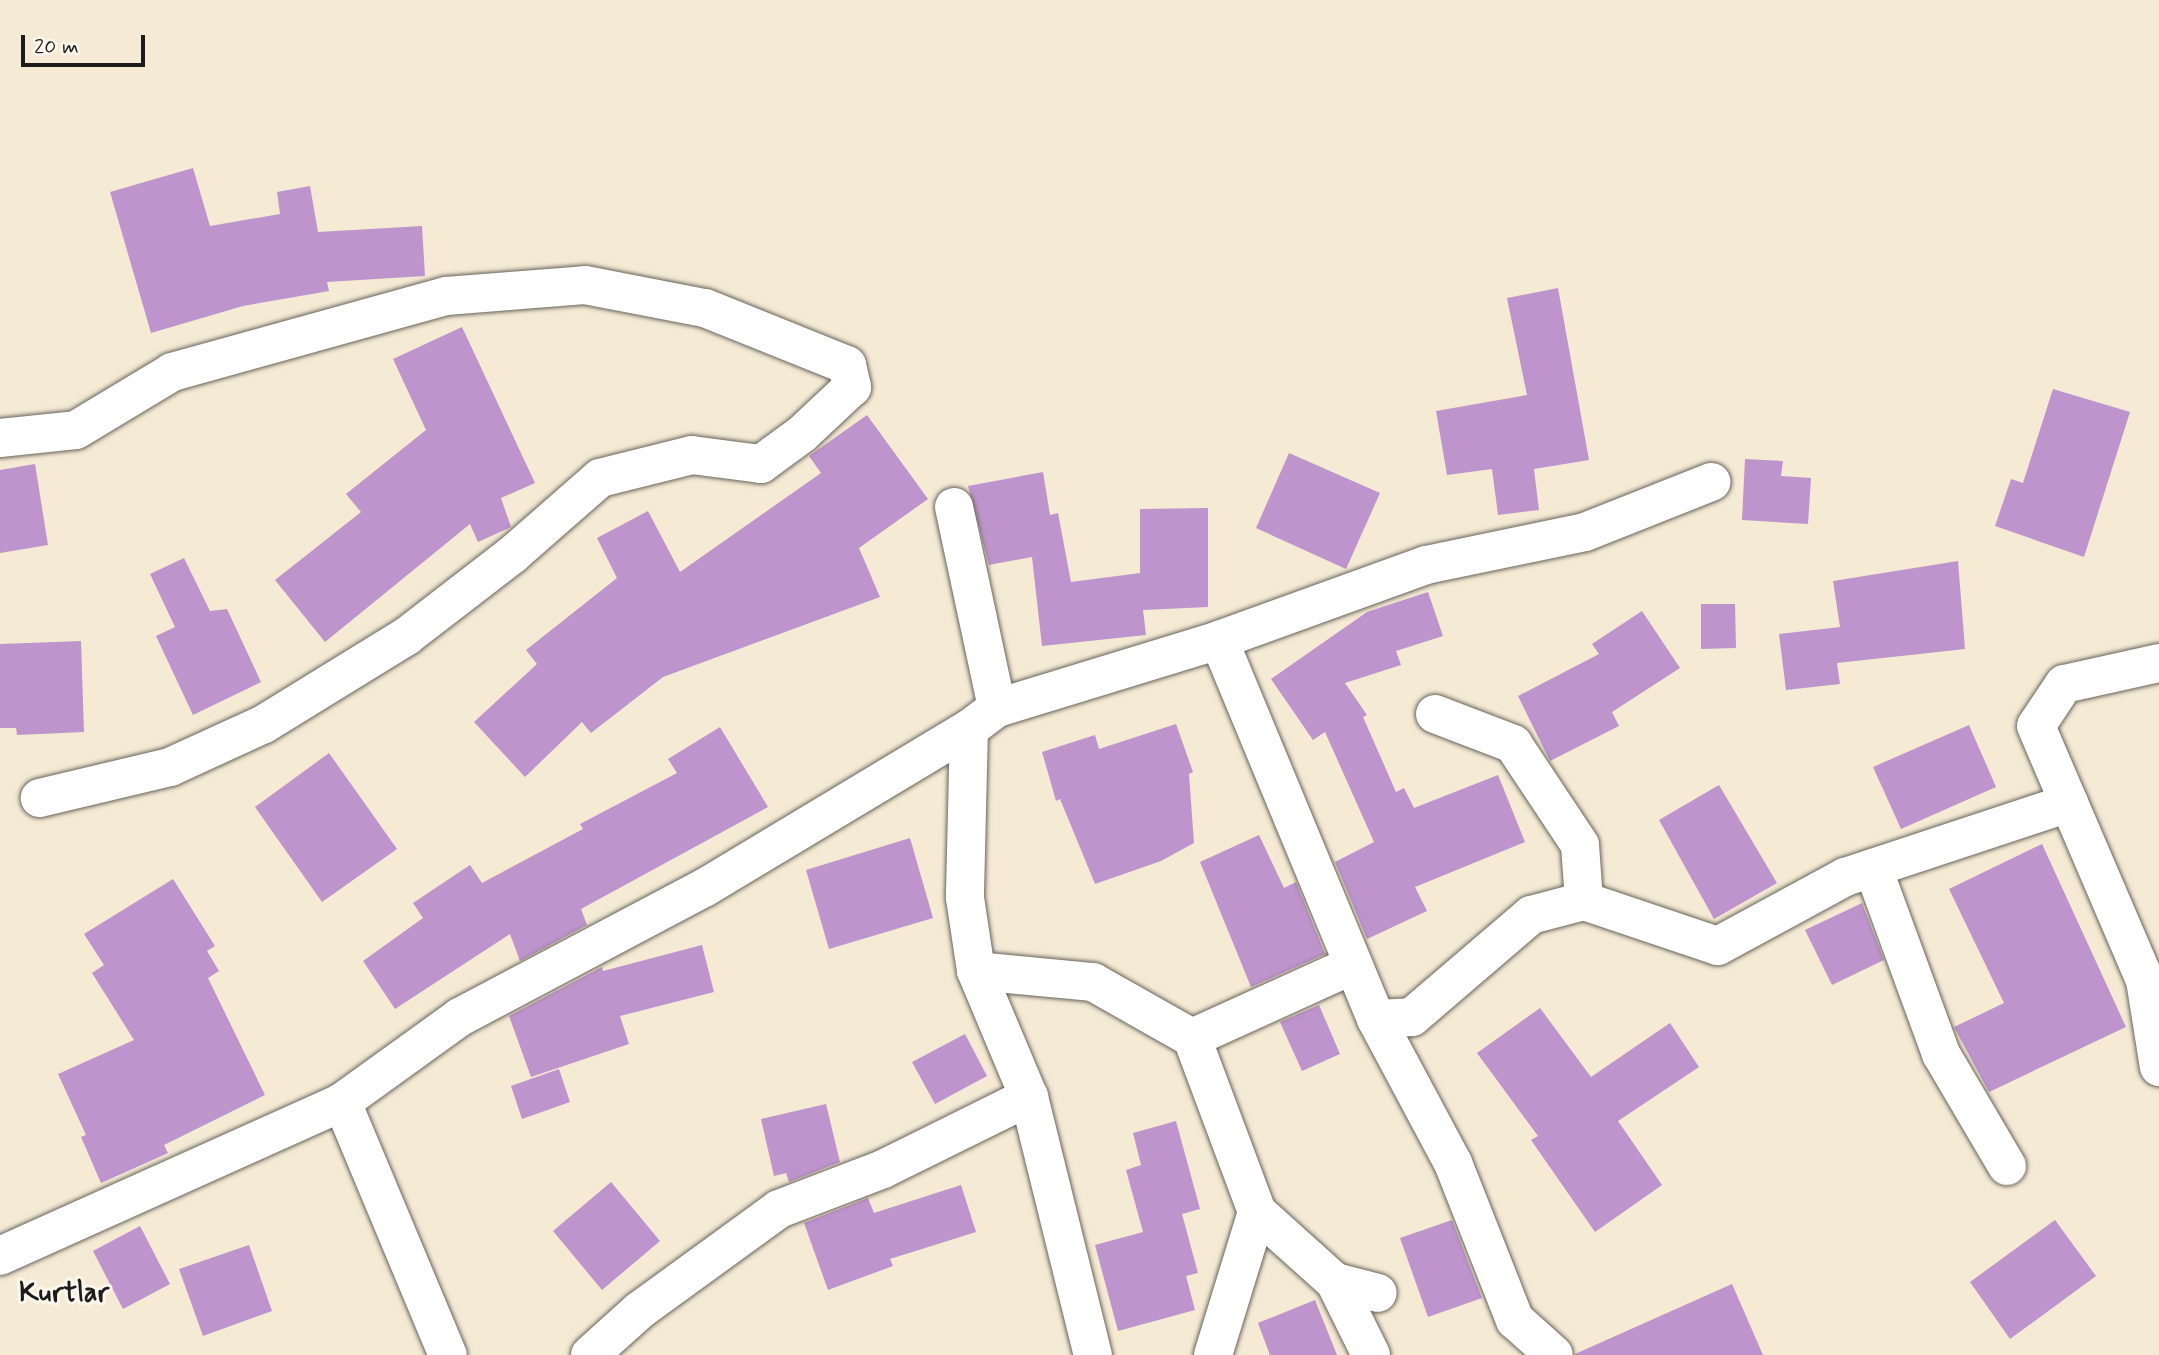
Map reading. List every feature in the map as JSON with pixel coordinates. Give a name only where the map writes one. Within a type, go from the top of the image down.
[{"type":"street","points":[[0,438],[76,430],[172,372],[446,296],[585,285],[705,308],[847,365],[852,387],[802,434],[761,464],[692,455],[600,478],[512,555],[407,636],[264,724],[170,767],[40,798]]},
{"type":"street","points":[[0,1256],[342,1102],[460,1017],[704,888],[983,718],[1219,640],[1426,565],[1586,532],[1712,482]]},
{"type":"street","points":[[954,507],[983,718],[965,898],[976,971],[1029,1097],[1093,1355]]},
{"type":"street","points":[[1219,640],[1376,1019],[1453,1163],[1516,1320],[1554,1355]]},
{"type":"street","points":[[2159,663],[2064,684],[2036,726],[2145,980],[2159,1067]]},
{"type":"street","points":[[1435,714],[1513,744],[1580,845],[1584,901]]},
{"type":"street","points":[[1376,1019],[1412,1017],[1531,915],[1584,901],[1718,946],[1845,877],[2069,803]]},
{"type":"street","points":[[1873,868],[1941,1054],[2007,1166]]},
{"type":"street","points":[[1192,1038],[1353,965]]},
{"type":"street","points":[[976,971],[1093,982],[1192,1038],[1257,1212],[1335,1282],[1371,1355]]},
{"type":"street","points":[[590,1355],[640,1310],[779,1209],[883,1169],[1029,1097]]},
{"type":"street","points":[[342,1102],[448,1355]]},
{"type":"street","points":[[1213,1355],[1257,1212]]},
{"type":"street","points":[[1335,1282],[1378,1293]]},
{"type":"building","points":[[193,168],[210,226],[280,214],[277,192],[310,186],[318,232],[422,226],[425,276],[327,282],[329,291],[243,306],[151,333],[110,192]]},
{"type":"building","points":[[1558,288],[1589,460],[1534,469],[1539,510],[1498,515],[1492,469],[1447,475],[1436,411],[1527,395],[1507,298]]},
{"type":"building","points":[[462,327],[535,483],[501,498],[511,527],[478,542],[470,524],[325,642],[275,580],[361,512],[346,494],[426,430],[393,359]]},
{"type":"building","points":[[2053,389],[2130,412],[2084,557],[1995,526],[2011,479],[2023,483]]},
{"type":"building","points":[[867,415],[928,499],[859,548],[880,597],[663,677],[591,733],[582,722],[525,777],[474,722],[537,664],[526,650],[617,578],[597,538],[648,511],[680,572],[821,473],[809,456]]},
{"type":"building","points":[[1289,453],[1380,493],[1346,569],[1256,528]]},
{"type":"building","points":[[1745,459],[1783,461],[1781,476],[1811,478],[1808,524],[1742,520]]},
{"type":"building","points":[[35,464],[48,545],[0,553],[0,470]]},
{"type":"building","points":[[1043,472],[1050,515],[1058,513],[1071,582],[1140,573],[1140,509],[1208,508],[1208,607],[1143,610],[1146,635],[1042,646],[1032,557],[989,565],[968,486]]},
{"type":"building","points":[[184,558],[210,611],[227,609],[261,682],[193,715],[156,636],[175,627],[150,574]]},
{"type":"building","points":[[1958,561],[1965,649],[1837,663],[1840,684],[1786,690],[1779,634],[1840,627],[1833,581]]},
{"type":"building","points":[[1428,592],[1443,636],[1396,651],[1401,665],[1345,683],[1367,715],[1363,717],[1396,792],[1404,788],[1414,808],[1498,775],[1525,842],[1415,887],[1427,911],[1367,939],[1335,862],[1374,842],[1325,732],[1313,740],[1271,679],[1367,612]]},
{"type":"building","points":[[1701,604],[1735,604],[1736,648],[1701,649]]},
{"type":"building","points":[[1642,611],[1680,668],[1612,712],[1619,726],[1550,761],[1518,696],[1599,654],[1592,644]]},
{"type":"building","points":[[81,641],[84,732],[17,735],[16,728],[0,728],[0,644]]},
{"type":"building","points":[[1176,724],[1193,772],[1189,774],[1194,843],[1161,861],[1095,884],[1060,799],[1056,801],[1042,752],[1095,735],[1099,749]]},
{"type":"building","points":[[1969,725],[1996,787],[1901,829],[1873,767]]},
{"type":"building","points":[[720,727],[768,807],[581,909],[587,925],[520,961],[510,934],[395,1009],[363,961],[423,918],[413,903],[470,865],[482,883],[583,829],[580,824],[677,773],[668,759]]},
{"type":"building","points":[[329,753],[397,849],[322,902],[255,807]]},
{"type":"building","points":[[1719,785],[1777,883],[1714,919],[1659,820]]},
{"type":"building","points":[[1259,835],[1284,888],[1296,882],[1325,954],[1251,987],[1200,862]]},
{"type":"building","points":[[910,838],[933,918],[829,949],[806,870]]},
{"type":"building","points":[[2042,844],[2126,1027],[1989,1092],[1954,1027],[2004,1003],[1949,889]]},
{"type":"building","points":[[173,879],[215,946],[207,951],[219,971],[208,978],[265,1095],[164,1145],[168,1153],[101,1183],[81,1137],[86,1135],[58,1074],[134,1040],[92,973],[104,965],[84,934]]},
{"type":"building","points":[[1862,903],[1884,960],[1832,985],[1805,930]]},
{"type":"building","points":[[702,945],[714,992],[620,1016],[629,1044],[531,1077],[509,1016],[602,967],[603,971]]},
{"type":"building","points":[[1319,1005],[1340,1054],[1302,1071],[1280,1022]]},
{"type":"building","points":[[1540,1008],[1591,1077],[1670,1023],[1699,1067],[1618,1121],[1662,1185],[1595,1232],[1531,1140],[1538,1136],[1477,1053]]},
{"type":"building","points":[[965,1034],[987,1076],[935,1104],[912,1062]]},
{"type":"building","points":[[559,1069],[570,1102],[522,1119],[511,1086]]},
{"type":"building","points":[[826,1104],[840,1162],[789,1182],[786,1173],[774,1176],[761,1119]]},
{"type":"building","points":[[1176,1121],[1200,1209],[1182,1214],[1198,1273],[1186,1276],[1195,1310],[1118,1331],[1095,1245],[1143,1232],[1126,1170],[1141,1165],[1133,1133]]},
{"type":"building","points":[[611,1182],[660,1241],[602,1290],[553,1231]]},
{"type":"building","points":[[961,1185],[976,1232],[890,1259],[893,1266],[828,1290],[804,1223],[868,1198],[874,1213]]},
{"type":"building","points":[[1452,1220],[1482,1298],[1428,1317],[1400,1238]]},
{"type":"building","points":[[2055,1220],[2096,1276],[2010,1339],[1970,1282]]},
{"type":"building","points":[[140,1226],[170,1284],[123,1309],[93,1251]]},
{"type":"building","points":[[249,1245],[272,1311],[203,1336],[179,1269]]},
{"type":"building","points":[[1732,1284],[1763,1355],[1575,1355],[1575,1354]]},
{"type":"building","points":[[1315,1300],[1337,1355],[1270,1355],[1258,1323]]},
{"type":"district","name":"Kurtlar","points":[[64,1294]]}]
